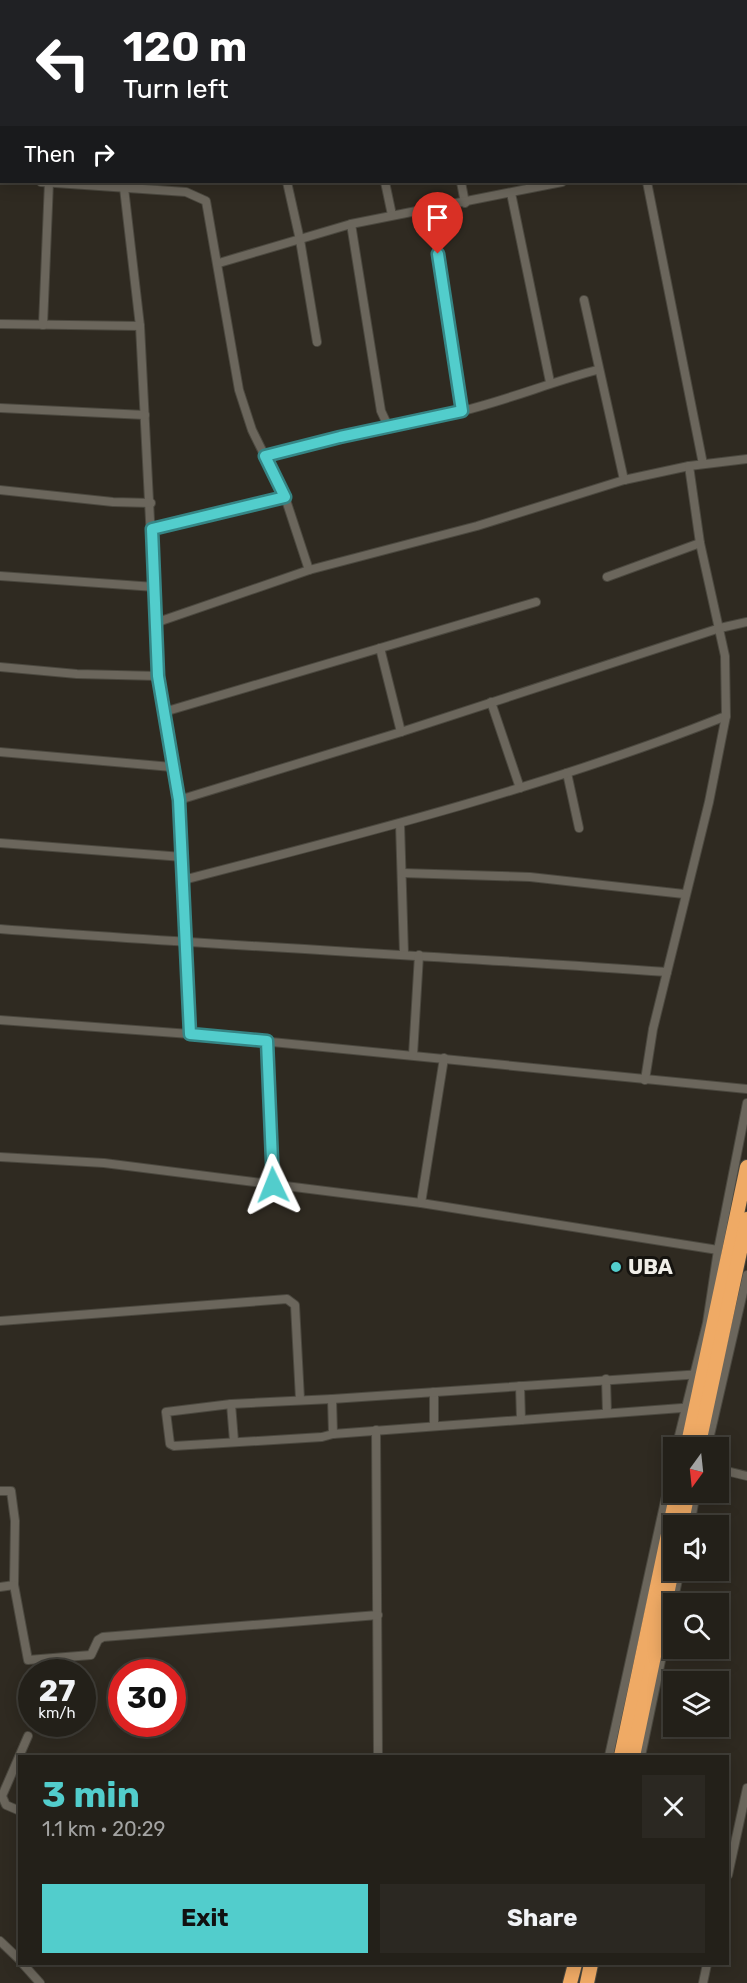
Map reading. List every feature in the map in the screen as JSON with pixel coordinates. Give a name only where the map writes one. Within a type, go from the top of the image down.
[{"type":"highway","points":[[688,1437],[690,1407],[747,1167]]},
{"type":"highway","points":[[700,1437],[747,1219]]},
{"type":"highway","points":[[621,1755],[675,1503]]},
{"type":"highway","points":[[633,1755],[670,1581]]},
{"type":"highway","points":[[570,1983],[575,1965]]},
{"type":"highway","points":[[587,1983],[591,1965]]},
{"type":"street","points":[[43,325],[49,183]]},
{"type":"street","points":[[72,183],[186,192],[206,201],[219,263],[239,390],[252,430],[285,497],[309,570]]},
{"type":"street","points":[[186,192],[187,183]]},
{"type":"street","points":[[287,183],[300,240],[317,342]]},
{"type":"street","points":[[385,183],[392,215]]},
{"type":"street","points":[[461,183],[465,203]]},
{"type":"street","points":[[219,263],[351,224],[557,183]]},
{"type":"street","points":[[647,183],[703,464]]},
{"type":"street","points":[[124,188],[140,326],[151,503],[158,676],[179,800],[190,1034]]},
{"type":"street","points":[[511,193],[550,382]]},
{"type":"street","points":[[431,209],[462,411]]},
{"type":"street","points":[[351,224],[381,411],[388,426]]},
{"type":"street","points":[[584,300],[597,370],[624,480]]},
{"type":"street","points":[[0,324],[140,326]]},
{"type":"street","points":[[265,456],[388,426],[462,411],[523,393],[550,382],[597,370]]},
{"type":"street","points":[[0,408],[145,415]]},
{"type":"street","points":[[155,623],[309,570],[477,526],[624,480],[689,466],[747,459]]},
{"type":"street","points":[[645,1080],[653,1029],[684,894],[709,802],[726,716],[725,656],[700,543],[689,466]]},
{"type":"street","points":[[0,490],[113,502],[151,503]]},
{"type":"street","points":[[152,529],[285,497]]},
{"type":"street","points":[[607,577],[700,543]]},
{"type":"street","points":[[0,576],[155,587]]},
{"type":"street","points":[[164,712],[536,602]]},
{"type":"street","points":[[179,800],[401,732],[720,628],[747,622]]},
{"type":"street","points":[[380,648],[401,732]]},
{"type":"street","points":[[0,667],[78,674],[158,676]]},
{"type":"street","points":[[491,702],[520,788]]},
{"type":"street","points":[[183,880],[400,824],[520,788],[726,716]]},
{"type":"street","points":[[0,752],[172,767]]},
{"type":"street","points":[[567,773],[579,828]]},
{"type":"street","points":[[400,824],[404,954]]},
{"type":"street","points":[[0,843],[183,857]]},
{"type":"street","points":[[402,873],[530,877],[684,894]]},
{"type":"street","points":[[0,929],[185,943],[404,954],[667,972]]},
{"type":"street","points":[[413,1055],[419,955]]},
{"type":"street","points":[[0,1020],[267,1041],[747,1089]]},
{"type":"street","points":[[267,1041],[273,1185]]},
{"type":"street","points":[[421,1203],[444,1058]]},
{"type":"street","points":[[680,1437],[690,1407],[376,1430],[256,1442],[234,1441],[174,1446],[170,1444],[166,1412],[300,1399],[332,1399],[606,1379],[698,1375],[718,1250],[747,1103]]},
{"type":"street","points":[[0,1157],[104,1163],[421,1203],[718,1250]]},
{"type":"street","points":[[710,1437],[747,1275]]},
{"type":"street","points":[[0,1321],[287,1299],[295,1305],[300,1399]]},
{"type":"street","points":[[606,1379],[607,1413]]},
{"type":"street","points":[[520,1386],[521,1420]]},
{"type":"street","points":[[434,1392],[434,1426]]},
{"type":"street","points":[[332,1399],[333,1434]]},
{"type":"street","points":[[231,1404],[234,1441]]},
{"type":"street","points":[[376,1430],[378,1755]]},
{"type":"street","points":[[729,1472],[747,1476]]},
{"type":"street","points":[[0,1491],[11,1491],[15,1521],[14,1585],[28,1660],[91,1655],[98,1640],[103,1636],[378,1615]]},
{"type":"street","points":[[609,1755],[665,1503]]},
{"type":"street","points":[[640,1755],[678,1581]]},
{"type":"street","points":[[0,1587],[14,1585]]},
{"type":"street","points":[[20,1755],[28,1737]]},
{"type":"street","points":[[18,1759],[2,1796],[6,1805],[18,1810]]},
{"type":"street","points":[[729,1870],[747,1788]]},
{"type":"street","points":[[0,1941],[18,1958]]},
{"type":"street","points":[[24,1965],[40,1983]]},
{"type":"street","points":[[704,1983],[708,1965]]},
{"type":"place","name":"UBA","points":[[616,1267]]},
{"type":"route","points":[[273,1185],[267,1041],[190,1034],[179,800],[158,676],[152,529],[285,497],[265,456],[340,437],[462,411],[438,254]]}]
